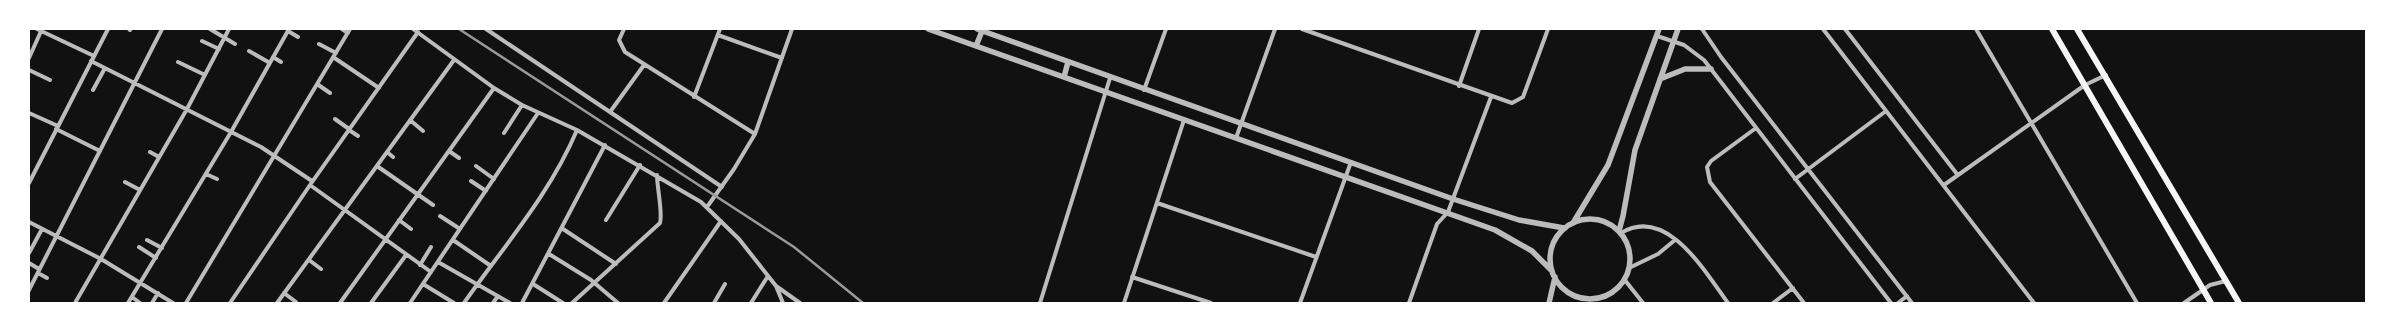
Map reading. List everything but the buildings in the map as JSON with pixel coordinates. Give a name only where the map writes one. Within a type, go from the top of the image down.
[{"type":"main road","points":[[2052,29],[2211,303]]},
{"type":"main road","points":[[2077,29],[2106,75],[2239,303]]},
{"type":"street","points":[[29,183],[108,29]]},
{"type":"street","points":[[29,290],[162,29]]},
{"type":"street","points":[[210,29],[235,44]]},
{"type":"street","points":[[75,303],[187,109],[229,29]]},
{"type":"street","points":[[186,303],[349,31],[342,29]]},
{"type":"street","points":[[413,29],[494,88],[522,105],[606,145],[707,207],[739,239],[776,286],[800,303]]},
{"type":"street","points":[[486,29],[722,187]]},
{"type":"street","points":[[624,29],[619,40],[620,46],[625,52],[644,66],[755,134]]},
{"type":"street","points":[[694,97],[720,29]]},
{"type":"street","points":[[707,207],[722,187],[755,134],[792,29]]},
{"type":"street","points":[[928,29],[1448,212],[1514,240],[1532,251],[1552,271]]},
{"type":"street","points":[[1144,90],[1166,29]]},
{"type":"street","points":[[1236,138],[1275,29]]},
{"type":"street","points":[[1302,29],[1459,86],[1512,103],[1523,97],[1548,29]]},
{"type":"street","points":[[1459,86],[1480,29]]},
{"type":"street","points":[[1573,223],[1608,165],[1659,29]]},
{"type":"street","points":[[1620,232],[1635,150],[1678,29]]},
{"type":"street","points":[[1702,29],[1912,303]]},
{"type":"street","points":[[1845,29],[1958,174]]},
{"type":"street","points":[[1976,29],[2137,303]]},
{"type":"street","points":[[29,58],[40,30],[94,56]]},
{"type":"street","points":[[128,303],[141,284],[231,132],[289,30],[298,37]]},
{"type":"street","points":[[976,46],[979,30],[1110,78],[1242,122],[1453,198],[1513,218],[1564,228]]},
{"type":"street","points":[[1826,30],[1886,111],[2034,303]]},
{"type":"street","points":[[230,303],[311,183],[418,32]]},
{"type":"street","points":[[718,35],[782,58]]},
{"type":"street","points":[[1656,36],[1673,41],[1695,52],[1711,69],[1891,303]]},
{"type":"street","points":[[202,41],[218,49]]},
{"type":"street","points":[[319,44],[336,53]]},
{"type":"street","points":[[249,51],[270,63]]},
{"type":"street","points":[[273,57],[281,62]]},
{"type":"street","points":[[333,57],[379,88]]},
{"type":"street","points":[[277,303],[454,60]]},
{"type":"street","points":[[91,61],[275,155],[345,210],[431,272]]},
{"type":"street","points":[[178,62],[205,75]]},
{"type":"street","points":[[1064,77],[1068,62]]},
{"type":"street","points":[[610,112],[644,66]]},
{"type":"street","points":[[93,90],[105,68]]},
{"type":"street","points":[[1660,79],[1685,69],[1711,69]]},
{"type":"street","points":[[29,70],[50,80]]},
{"type":"street","points":[[1944,185],[2084,85],[2106,75]]},
{"type":"street","points":[[1040,303],[1110,78]]},
{"type":"street","points":[[317,84],[330,93]]},
{"type":"street","points":[[340,303],[494,88]]},
{"type":"street","points":[[1409,303],[1437,224],[1448,212],[1491,97]]},
{"type":"street","points":[[504,133],[522,105]]},
{"type":"street","points":[[1795,179],[1886,111]]},
{"type":"street","points":[[29,113],[100,151]]},
{"type":"street","points":[[410,303],[538,113]]},
{"type":"street","points":[[335,119],[358,136]]},
{"type":"street","points":[[410,120],[423,131]]},
{"type":"street","points":[[1124,303],[1184,120]]},
{"type":"street","points":[[1756,128],[1711,160],[1707,175],[1710,182],[1804,303]]},
{"type":"street","points":[[464,303],[546,190],[569,150],[577,130]]},
{"type":"street","points":[[522,303],[563,229],[606,145]]},
{"type":"street","points":[[449,151],[459,158]]},
{"type":"street","points":[[150,152],[159,157]]},
{"type":"street","points":[[387,152],[394,157]]},
{"type":"street","points":[[1300,303],[1351,162]]},
{"type":"street","points":[[606,220],[640,165]]},
{"type":"street","points":[[377,166],[433,205]]},
{"type":"street","points":[[476,166],[494,179]]},
{"type":"street","points":[[206,174],[217,179]]},
{"type":"street","points":[[572,303],[595,284],[660,223],[662,218],[658,197],[657,175]]},
{"type":"street","points":[[471,181],[486,191]]},
{"type":"street","points":[[125,182],[140,190]]},
{"type":"street","points":[[1156,203],[1316,257]]},
{"type":"street","points":[[440,216],[460,229]]},
{"type":"street","points":[[1595,303],[1612,292],[1624,279],[1629,268],[1628,250],[1620,232],[1609,223],[1597,219],[1584,219],[1564,228],[1553,243],[1550,262],[1555,277],[1570,293],[1580,298],[1602,297],[1612,292]]},
{"type":"street","points":[[399,220],[411,229]]},
{"type":"street","points":[[664,303],[721,221]]},
{"type":"street","points":[[29,222],[101,260],[173,303]]},
{"type":"street","points":[[1620,232],[1630,227],[1648,227],[1665,233],[1690,252],[1728,303]]},
{"type":"street","points":[[29,253],[42,229]]},
{"type":"street","points":[[563,229],[616,264]]},
{"type":"street","points":[[147,240],[162,248]]},
{"type":"street","points":[[452,240],[491,266]]},
{"type":"street","points":[[1629,268],[1658,254],[1675,240]]},
{"type":"street","points":[[420,265],[432,247]]},
{"type":"street","points":[[139,248],[156,258]]},
{"type":"street","points":[[549,254],[595,284],[618,303]]},
{"type":"street","points":[[371,303],[406,255]]},
{"type":"street","points":[[309,260],[321,269]]},
{"type":"street","points":[[438,262],[510,303]]},
{"type":"street","points":[[29,263],[47,278]]},
{"type":"street","points":[[751,303],[768,276]]},
{"type":"street","points":[[1132,277],[1200,301],[1211,303]]},
{"type":"street","points":[[1549,303],[1555,277]]},
{"type":"street","points":[[1624,279],[1643,303]]},
{"type":"street","points":[[2184,303],[2203,290],[2226,280]]},
{"type":"street","points":[[423,284],[454,303]]},
{"type":"street","points":[[533,284],[563,303]]},
{"type":"street","points":[[714,303],[725,284]]},
{"type":"street","points":[[776,286],[783,303]]},
{"type":"street","points":[[1773,303],[1793,288]]},
{"type":"street","points":[[284,293],[296,302]]},
{"type":"street","points":[[152,303],[158,294]]},
{"type":"street","points":[[493,303],[498,296]]},
{"type":"street","points":[[1898,303],[1907,296]]},
{"type":"street","points":[[132,297],[140,303]]},
{"type":"railway","points":[[459,29],[794,247],[863,303]]}]
